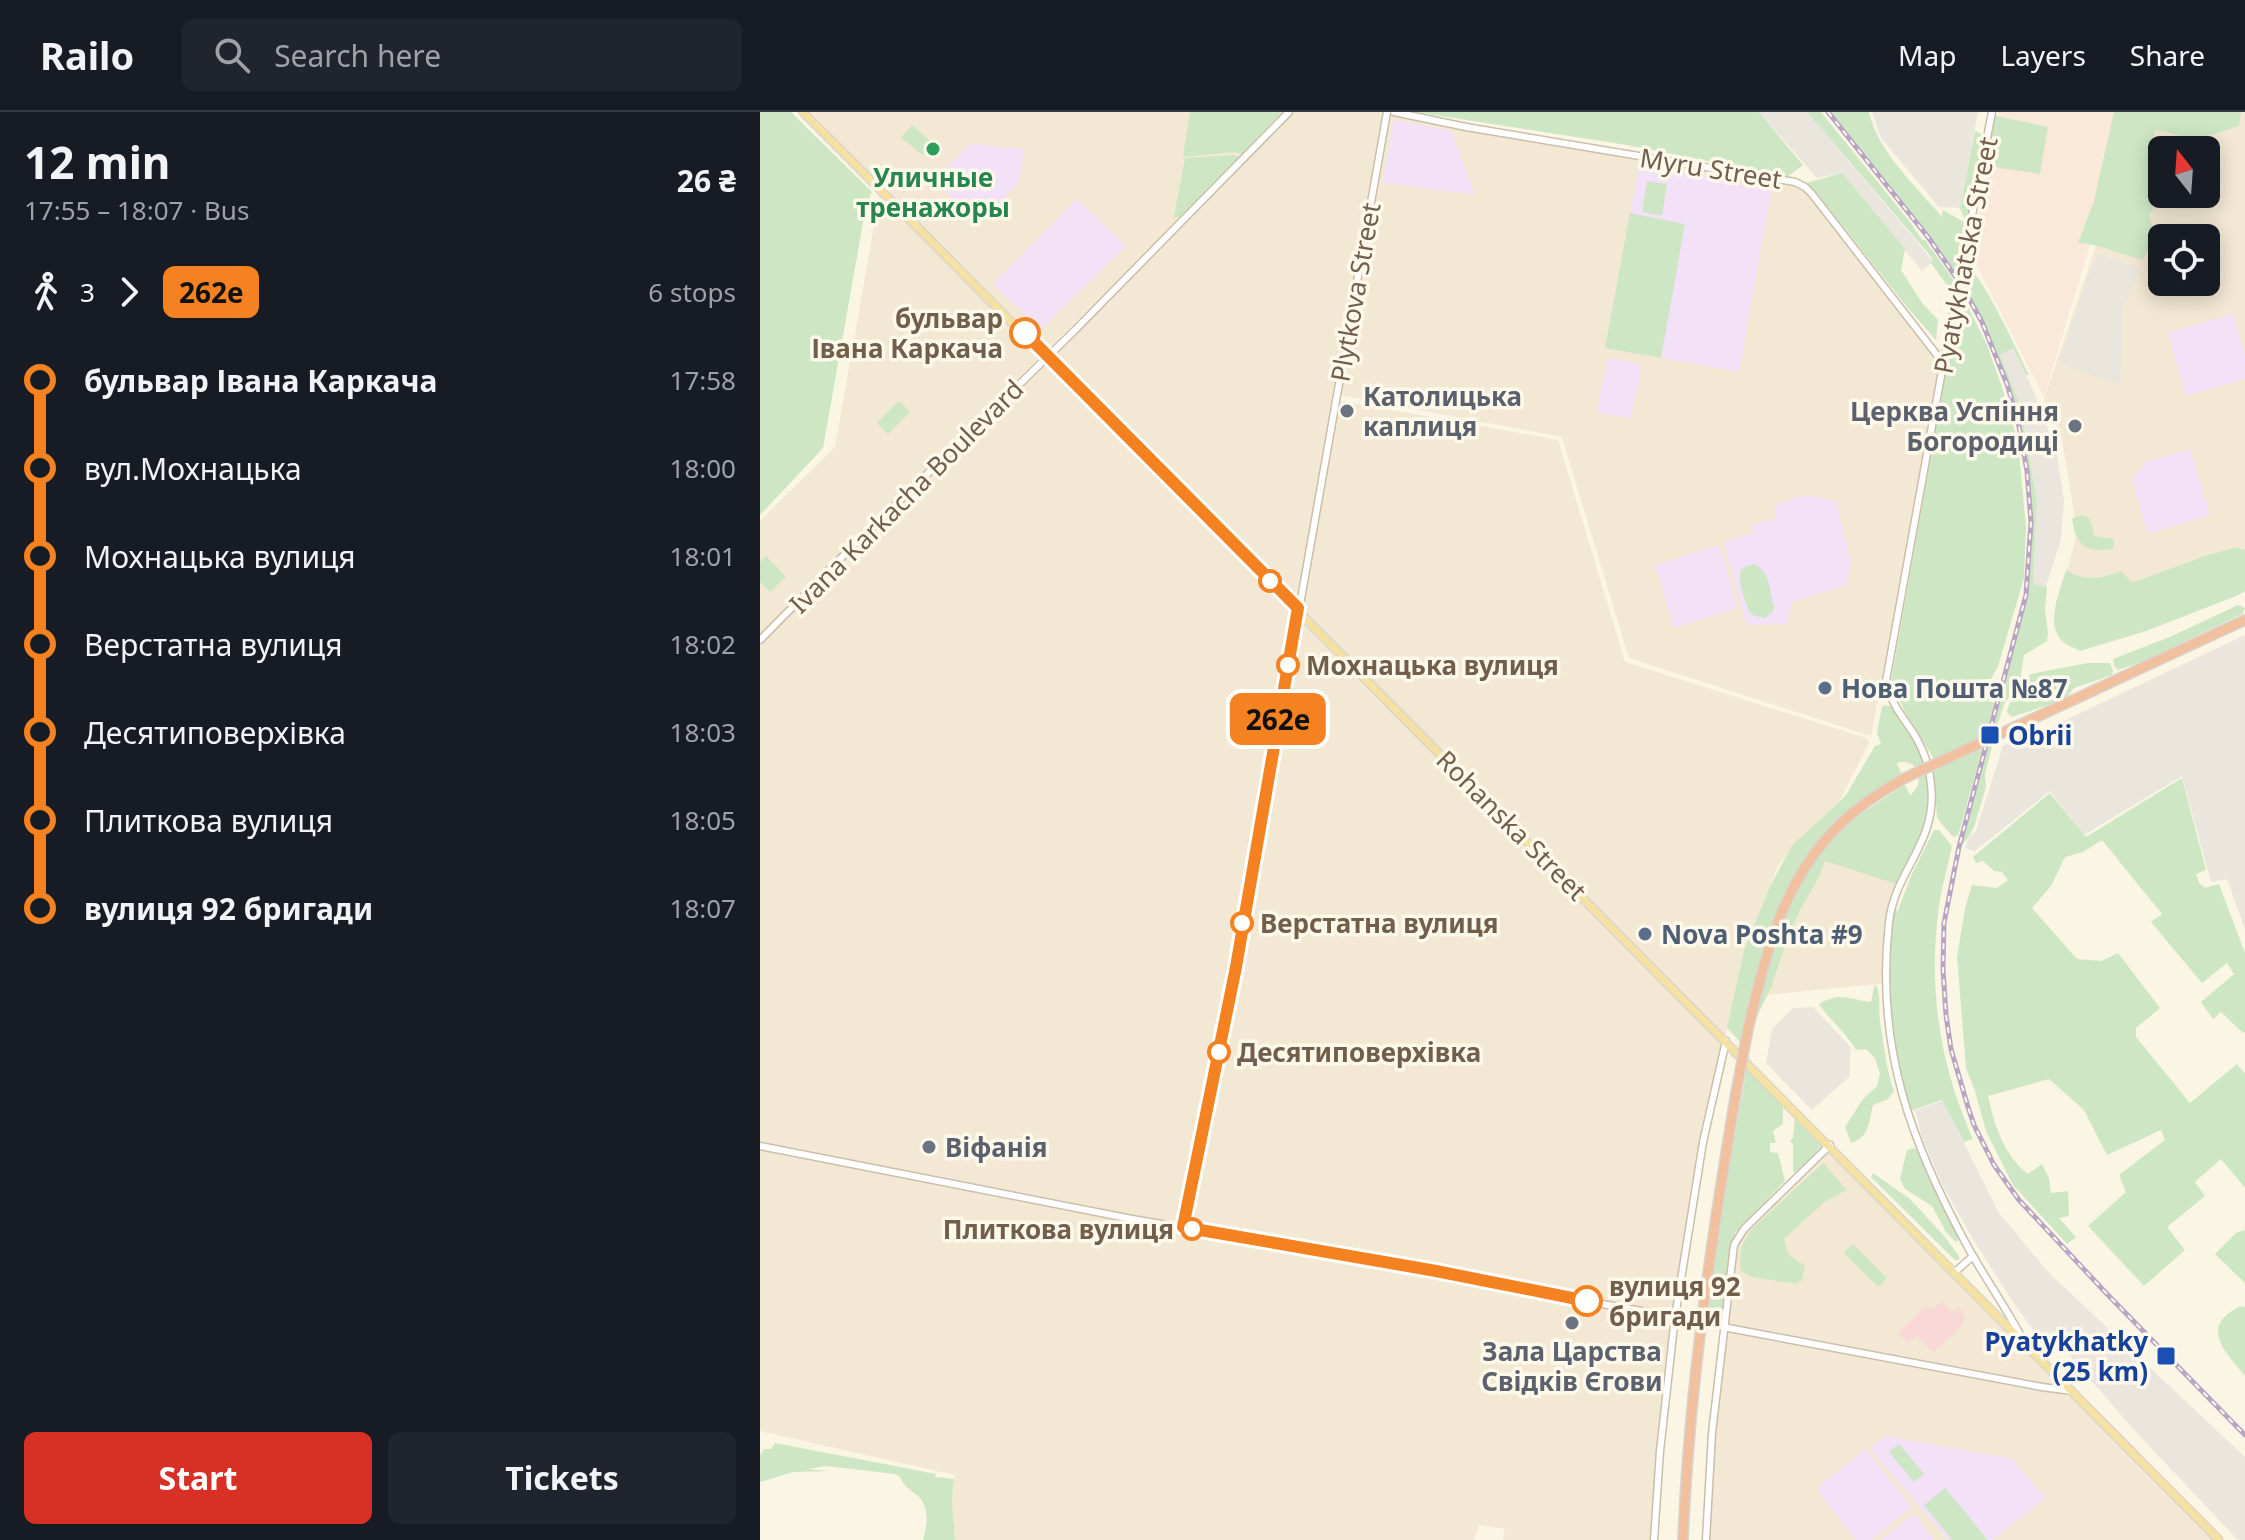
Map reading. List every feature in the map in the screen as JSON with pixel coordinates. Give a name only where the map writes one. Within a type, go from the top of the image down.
[{"type":"highway","points":[[1683,1540],[1688,1453],[1704,1296],[1736,1093],[1771,937],[1798,879],[1823,842],[1855,811],[1907,777],[2245,620]]},
{"type":"main road","name":"Rohanska Street","points":[[803,112],[1048,355],[2219,1540]]},
{"type":"street","name":"Ivana Karkacha Boulevard","points":[[760,640],[1085,320],[1289,112]]},
{"type":"street","name":"Plytkova Street","points":[[1183,1227],[1236,967],[1387,112]]},
{"type":"street","name":"Myru Street","points":[[1394,112],[1795,182],[1812,194],[1943,365]]},
{"type":"street","name":"Pyatykhatska Street","points":[[1973,1256],[1919,1147],[1896,1072],[1887,983],[1890,918],[1900,885],[1928,828],[1933,796],[1924,754],[1891,700],[1886,681],[1992,112]]},
{"type":"street","points":[[1654,1540],[1675,1317],[1703,1142],[1726,1041]]},
{"type":"street","points":[[1706,1540],[1712,1433],[1723,1327],[1732,1256],[1738,1235],[1830,1145]]},
{"type":"street","points":[[760,1146],[1675,1317]]},
{"type":"street","points":[[1955,1272],[1973,1256],[2024,1340]]},
{"type":"street","points":[[1723,1327],[2072,1391]]},
{"type":"shaded area","points":[[812,112],[1287,112],[760,634],[760,521],[835,447],[881,187]]},
{"type":"shaded area","points":[[1289,112],[1386,112],[1331,399],[1558,440],[1625,662],[1866,738],[1869,743],[1841,798],[1778,865],[1744,950],[1703,1142],[1675,1317],[1655,1540],[1503,1540],[1505,1529],[1479,1525],[1474,1540],[955,1540],[952,1500],[955,1475],[760,1431],[760,646]]},
{"type":"shaded area","points":[[1759,112],[1807,112],[1933,261],[1922,271],[1841,173],[1817,178]]},
{"type":"shaded area","points":[[1872,112],[1978,112],[1960,208],[1939,207],[1881,138]]},
{"type":"shaded area","points":[[1999,112],[2119,112],[2093,234],[2044,397],[1971,254]]},
{"type":"shaded area","points":[[2125,112],[2245,112],[2245,590],[2054,626],[2077,532],[2062,438],[2044,399],[2100,234]]},
{"type":"shaded area","points":[[1391,113],[1795,185],[1805,192],[1943,357],[1871,736],[1629,658],[1562,437],[1340,395]]},
{"type":"shaded area","points":[[1394,120],[1451,131],[1475,195],[1383,183]]},
{"type":"shaded area","points":[[970,144],[1024,149],[1019,183],[977,225],[935,180]]},
{"type":"shaded area","points":[[1639,166],[1772,188],[1739,372],[1605,348]]},
{"type":"shaded area","points":[[1077,199],[1126,246],[1040,330],[993,284]]},
{"type":"shaded area","points":[[2098,254],[2140,269],[2123,308],[2121,385],[2059,364]]},
{"type":"shaded area","points":[[2233,314],[2245,356],[2245,379],[2186,396],[2168,333]]},
{"type":"shaded area","points":[[2013,348],[2034,392],[2057,454],[2064,501],[2061,540],[2046,586],[2033,585],[2037,505],[2028,441],[2018,400],[1999,355]]},
{"type":"shaded area","points":[[1608,358],[1642,365],[1631,419],[1597,412]]},
{"type":"shaded area","points":[[2190,449],[2210,515],[2148,534],[2132,480],[2145,462]]},
{"type":"shaded area","points":[[1805,495],[1836,501],[1851,562],[1846,585],[1792,602],[1787,624],[1747,625],[1723,542],[1754,533],[1752,525],[1777,519],[1774,505]]},
{"type":"shaded area","points":[[1719,545],[1738,608],[1674,628],[1655,565]]},
{"type":"shaded area","points":[[2245,635],[2245,930],[2227,879],[2211,882],[2182,776],[2084,835],[2050,791],[1975,851],[1965,848],[1969,837],[1976,831],[2003,746],[2038,733]]},
{"type":"shaded area","points":[[1825,860],[1900,885],[1894,901],[1887,983],[1766,995],[1787,925]]},
{"type":"shaded area","points":[[1813,1007],[1851,1047],[1849,1077],[1812,1110],[1766,1063],[1772,1029],[1793,1008]]},
{"type":"shaded area","points":[[1943,1101],[1999,1213],[2049,1273],[2245,1457],[2245,1540],[2236,1538],[2136,1432],[2055,1339],[2038,1337],[2011,1299],[1942,1184],[1922,1138],[1915,1110]]},
{"type":"shaded area","points":[[1830,1145],[2219,1540],[1707,1540],[1710,1472],[1738,1235]]},
{"type":"shaded area","points":[[1942,1301],[1953,1312],[1958,1307],[1965,1316],[1963,1325],[1935,1351],[1917,1336],[1909,1343],[1898,1333],[1924,1307],[1934,1308]]},
{"type":"shaded area","points":[[1886,1436],[2012,1459],[2046,1498],[1993,1540],[1948,1540],[1869,1448]]},
{"type":"shaded area","points":[[1865,1449],[1912,1507],[1870,1540],[1856,1540],[1819,1493],[1818,1487]]},
{"type":"shaded area","points":[[1914,1514],[1934,1540],[1880,1540]]},
{"type":"green space","points":[[760,112],[791,112],[872,192],[866,206],[823,448],[760,515]]},
{"type":"green space","points":[[1190,112],[1282,112],[1242,154],[1183,157]]},
{"type":"green space","points":[[1415,112],[1759,112],[1803,165],[1787,177],[1627,145]]},
{"type":"green space","points":[[1807,112],[1821,112],[1925,240],[1955,282],[1952,292],[1931,263],[1933,260],[1928,253]]},
{"type":"green space","points":[[1830,112],[1869,112],[1880,141],[1910,181],[1942,217],[1943,210],[1966,223],[1960,208],[1975,131],[1984,135],[1957,274]]},
{"type":"green space","points":[[2114,112],[2241,112],[2239,126],[2213,134],[2183,136],[2154,131],[2154,136],[2148,136],[2148,208],[2153,208],[2149,216],[2152,224],[2148,224],[2148,251],[2142,260],[2078,243],[2094,201]]},
{"type":"green space","points":[[1992,115],[2048,127],[2040,174],[1999,168],[1985,160]]},
{"type":"green space","points":[[912,125],[937,147],[933,154],[927,150],[923,155],[901,138]]},
{"type":"green space","points":[[1242,157],[1183,217],[1174,217],[1185,158]]},
{"type":"green space","points":[[1842,173],[1905,249],[1901,270],[1922,303],[1938,320],[1936,340],[1806,183]]},
{"type":"green space","points":[[1647,181],[1667,184],[1662,216],[1642,212]]},
{"type":"green space","points":[[1630,213],[1685,224],[1661,358],[1605,348]]},
{"type":"green space","points":[[1969,268],[1992,301],[2029,375],[2026,375],[2013,348],[2000,355],[2018,400],[2027,440],[2037,503],[2033,584],[2047,587],[2045,610],[2048,633],[2047,641],[2024,655],[2020,682],[2005,702],[1998,723],[1985,774],[1986,787],[1975,824],[1960,848],[2026,601],[2032,546],[2031,497],[2019,422],[1989,337],[1962,284],[1964,271]]},
{"type":"green space","points":[[1960,291],[1987,345],[2018,442],[2026,527],[2024,578],[1998,666],[1991,679],[1983,679],[1988,683],[1986,689],[1976,687],[1989,695],[1988,701],[1995,703],[1958,835],[1953,837],[1937,818],[1933,757],[1907,716],[1891,682]]},
{"type":"green space","points":[[899,401],[910,412],[888,434],[877,423]]},
{"type":"green space","points":[[2082,515],[2090,519],[2094,536],[2114,539],[2113,549],[2096,550],[2079,541],[2072,518]]},
{"type":"green space","points":[[2236,547],[2245,550],[2245,591],[2236,596],[2146,631],[2080,651],[2057,634],[2055,607],[2066,570],[2093,578],[2121,571],[2132,583]]},
{"type":"green space","points":[[766,556],[786,577],[770,592],[760,582],[760,562]]},
{"type":"green space","points":[[1753,564],[1766,575],[1770,588],[1774,607],[1765,618],[1752,615],[1741,586],[1741,569]]},
{"type":"green space","points":[[2238,605],[2245,608],[2242,614],[2144,661],[2118,670],[2114,665],[2113,659]]},
{"type":"green space","points":[[2088,663],[2110,663],[2112,675],[2074,688],[2067,697],[2054,703],[2012,717],[2007,712],[2016,692],[2031,674]]},
{"type":"green space","points":[[1885,705],[1892,707],[1923,756],[1928,788],[1926,826],[1896,884],[1825,861],[1800,910],[1771,988],[1756,1018],[1776,938],[1797,888],[1811,865],[1828,843],[1861,814],[1905,785],[1910,795],[1918,784],[1915,767],[1904,762],[1897,763],[1902,776],[1810,855],[1797,873],[1767,937],[1742,1044],[1727,1028],[1744,950],[1770,886],[1792,846],[1846,795],[1875,746],[1881,744],[1877,733]]},
{"type":"green space","points":[[2182,778],[2206,870],[2196,874],[2199,883],[2205,888],[2219,884],[2245,953],[2245,1032],[2221,1012],[2213,1019],[2201,1002],[2234,974],[2227,963],[2202,983],[2151,922],[2162,914],[2102,840],[2083,852],[2065,857],[2051,886],[2032,908],[2077,959],[2101,961],[2118,953],[2160,1008],[2136,1028],[2136,1037],[2190,1103],[2237,1064],[2245,1074],[2245,1188],[2221,1159],[2195,1182],[2205,1196],[2167,1227],[2185,1250],[2144,1286],[2088,1226],[2126,1192],[2119,1175],[2165,1140],[2161,1130],[2107,1155],[2084,1110],[2049,1079],[1988,1096],[1997,1128],[2012,1158],[2028,1174],[2042,1164],[2049,1178],[2051,1193],[2068,1191],[2069,1216],[2059,1218],[2076,1237],[2067,1244],[2013,1185],[1986,1131],[1966,1068],[1957,957],[1972,885],[1997,888],[2008,880],[2002,872],[1994,871],[1983,861],[1976,863],[1973,857],[2050,793],[2086,837]]},
{"type":"green space","points":[[1934,830],[1939,830],[1952,846],[1939,906],[1936,996],[1944,1054],[1973,1139],[1964,1142],[1942,1100],[1910,1111],[1890,1007],[1888,954],[1895,902],[1897,913]]},
{"type":"green space","points":[[1875,984],[1894,1091],[1888,1099],[1873,1105],[1865,1133],[1851,1143],[1845,1127],[1863,1099],[1877,1086],[1880,1074],[1875,1058],[1866,1049],[1856,1050],[1819,1004],[1840,997],[1871,1002]]},
{"type":"green space","points":[[1747,1067],[1783,1103],[1783,1124],[1773,1131],[1776,1143],[1770,1143],[1770,1152],[1778,1153],[1785,1181],[1735,1233],[1721,1319],[1708,1319],[1723,1201]]},
{"type":"green space","points":[[1795,1114],[1823,1145],[1794,1173],[1793,1144],[1790,1141],[1793,1138]]},
{"type":"green space","points":[[1914,1148],[1960,1238],[1956,1242],[1946,1232],[1932,1206],[1905,1189],[1900,1179],[1907,1150]]},
{"type":"green space","points":[[1823,1163],[1847,1190],[1824,1202],[1784,1239],[1788,1254],[1805,1266],[1802,1280],[1796,1284],[1752,1277],[1740,1270],[1741,1248],[1751,1230]]},
{"type":"green space","points":[[1873,1173],[1910,1199],[1944,1236],[1959,1260],[1955,1260],[1871,1177]]},
{"type":"green space","points":[[2245,1230],[2245,1283],[2215,1254],[2236,1233]]},
{"type":"green space","points":[[1853,1244],[1887,1278],[1878,1287],[1844,1253]]},
{"type":"green space","points":[[2241,1306],[2245,1307],[2245,1376],[2224,1348],[2218,1330],[2228,1314]]},
{"type":"green space","points":[[775,1443],[954,1479],[955,1540],[923,1540],[926,1511],[922,1500],[895,1474],[826,1466],[807,1469],[830,1471],[793,1472],[760,1482],[760,1455]]},
{"type":"green space","points":[[1899,1444],[1924,1474],[1914,1482],[1889,1452]]},
{"type":"green space","points":[[1945,1488],[1986,1540],[1952,1540],[1924,1505]]},
{"type":"railway","points":[[1828,112],[1928,237],[1962,286],[1982,322],[2007,384],[2018,421],[2027,471],[2031,522],[2026,595],[1959,847],[1944,923],[1946,1015],[1951,1049],[1968,1107],[1994,1165],[2019,1200],[2245,1435]]},
{"type":"bus line","name":"262е","points":[[1025,333],[1298,608],[1236,967],[1183,1227],[1587,1301]]},
{"type":"place","name":"Уличные тренажоры","points":[[933,149]]},
{"type":"place","name":"бульвар Івана Каркача","points":[[1025,333]]},
{"type":"place","name":"Католицька каплиця","points":[[1347,411]]},
{"type":"place","name":"Церква Успіння Богородиці","points":[[2075,426]]},
{"type":"place","name":"Мохнацька вулиця","points":[[1288,665]]},
{"type":"place","name":"Нова Пошта №87","points":[[1825,688]]},
{"type":"place","name":"Obrii","points":[[1990,735]]},
{"type":"place","name":"Верстатна вулиця","points":[[1242,923]]},
{"type":"place","name":"Nova Poshta #9","points":[[1645,934]]},
{"type":"place","name":"Десятиповерхівка","points":[[1219,1052]]},
{"type":"place","name":"Віфанія","points":[[929,1147]]},
{"type":"place","name":"Плиткова вулиця","points":[[1192,1229]]},
{"type":"place","name":"вулиця 92 бригади","points":[[1587,1301]]},
{"type":"place","name":"Зала Царства Свідків Єгови","points":[[1572,1323]]},
{"type":"place","name":"Pyatykhatky (25 km)","points":[[2166,1356]]}]
